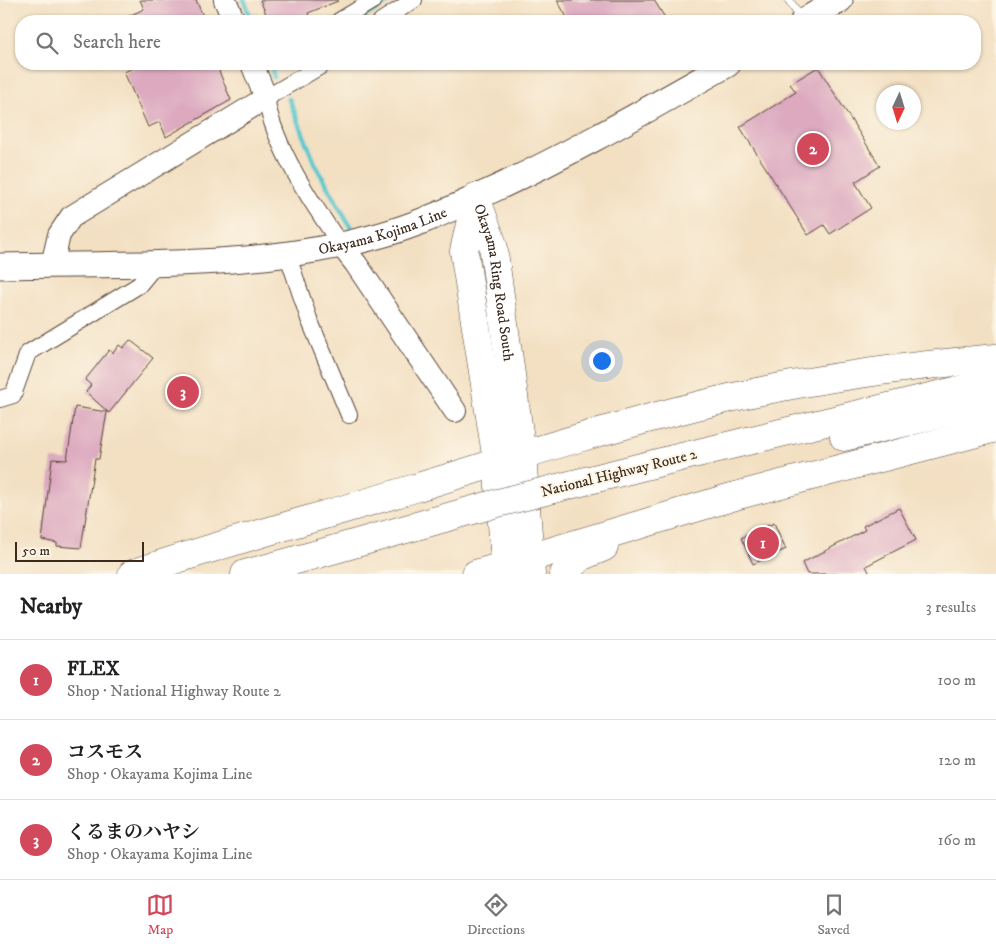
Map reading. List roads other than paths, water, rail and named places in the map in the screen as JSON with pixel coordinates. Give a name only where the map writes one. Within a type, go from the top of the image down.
[{"type":"highway","name":"Okayama Ring Road South","points":[[476,197],[464,252],[510,458],[518,568]]},
{"type":"highway","points":[[132,574],[510,458],[625,425],[735,397],[821,380],[922,364],[996,358]]},
{"type":"highway","name":"National Highway Route 2","points":[[675,468],[996,381]]},
{"type":"highway","name":"National Highway Route 2","points":[[245,574],[315,566],[494,504],[996,401]]},
{"type":"highway","points":[[476,574],[518,568],[735,496],[996,428]]},
{"type":"highway","points":[[564,574],[580,557],[712,510],[735,496]]},
{"type":"main road","points":[[814,15],[840,0]]},
{"type":"main road","name":"Okayama Kojima Line","points":[[0,266],[228,260],[341,245],[382,235],[426,220],[512,182],[596,139],[717,70]]},
{"type":"street","points":[[225,0],[231,15]]},
{"type":"street","points":[[349,15],[374,0]]},
{"type":"street","points":[[390,15],[414,0]]},
{"type":"street","points":[[254,70],[266,98],[268,114],[294,170],[341,245],[356,264],[455,410]]},
{"type":"street","points":[[52,265],[59,234],[71,217],[314,70]]},
{"type":"street","points":[[287,253],[309,319],[349,415]]},
{"type":"street","points":[[0,399],[13,395],[28,353],[139,285],[157,263]]},
{"type":"lane","points":[[789,0],[799,15]]},
{"type":"waterway","points":[[244,0],[250,15]]},
{"type":"waterway","points":[[366,15],[391,0]]},
{"type":"waterway","points":[[272,70],[274,77]]},
{"type":"waterway","points":[[289,99],[315,164],[351,228]]},
{"type":"place","name":"コスモス","points":[[813,149]]},
{"type":"place","name":"くるまのハヤシ","points":[[183,392]]},
{"type":"place","name":"FLEX","points":[[763,543]]}]
